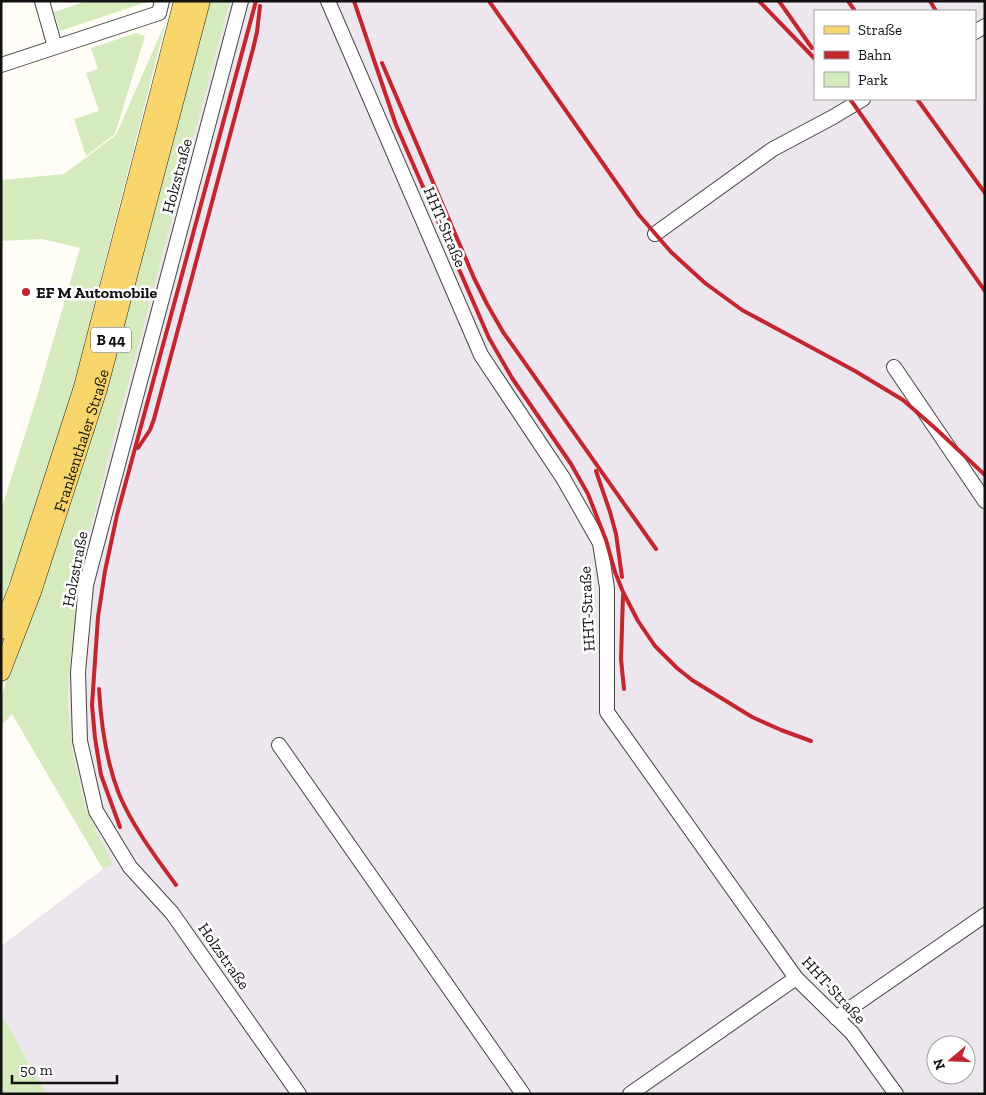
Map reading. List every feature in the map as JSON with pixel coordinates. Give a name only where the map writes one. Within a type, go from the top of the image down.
[{"type":"main road","name":"Frankenthaler Straße","points":[[1,630],[21,579],[83,387],[183,1]]},
{"type":"main road","name":"Frankenthaler Straße","points":[[1,672],[32,592],[98,389],[201,1]]},
{"type":"street","points":[[42,1],[55,47]]},
{"type":"street","points":[[1,65],[159,13],[162,1]]},
{"type":"street","name":"Holzstraße","points":[[241,1],[86,585],[78,672],[80,741],[96,811],[130,867],[172,912],[299,1094]]},
{"type":"street","name":"HHT-Straße","points":[[328,1],[481,355],[563,478],[600,543],[607,588],[607,712],[796,978],[852,1033],[896,1094]]},
{"type":"street","points":[[655,234],[772,149],[861,100]]},
{"type":"street","points":[[894,367],[985,501]]},
{"type":"street","points":[[279,745],[524,1094]]},
{"type":"street","points":[[836,1018],[985,915]]},
{"type":"street","points":[[630,1094],[796,978]]},
{"type":"shaded area","points":[[228,1],[985,1],[985,1094],[46,1094],[1,1013],[1,946],[103,869],[13,712]]},
{"type":"green space","points":[[87,1],[150,1],[60,31],[54,12]]},
{"type":"green space","points":[[210,1],[230,1],[108,459],[78,579],[67,695],[72,748],[85,807],[113,865],[103,869],[12,714],[1,726],[1,696],[45,576],[146,243]]},
{"type":"green space","points":[[166,21],[74,384],[31,522],[1,605],[1,510],[36,400],[80,248],[42,239],[1,241],[1,180],[64,174],[116,135]]},
{"type":"green space","points":[[136,33],[145,36],[115,134],[86,156],[74,119],[99,111],[86,73],[98,69],[91,48]]},
{"type":"green space","points":[[1,1013],[46,1094],[1,1094]]},
{"type":"railway","points":[[120,827],[101,775],[92,705],[98,617],[105,571],[117,515],[256,1]]},
{"type":"railway","points":[[354,1],[396,125],[489,338],[512,378],[571,464],[588,494],[606,540],[615,572],[638,621],[655,646],[692,680],[752,717],[811,741]]},
{"type":"railway","points":[[489,1],[639,215],[671,252],[705,283],[742,310],[855,371],[903,400],[985,475]]},
{"type":"railway","points":[[759,1],[814,58]]},
{"type":"railway","points":[[779,1],[812,48]]},
{"type":"railway","points":[[848,1],[854,10]]},
{"type":"railway","points":[[930,1],[935,10]]},
{"type":"railway","points":[[138,448],[150,430],[154,419],[253,49],[260,6]]},
{"type":"railway","points":[[382,63],[474,278],[487,304],[503,332],[656,549]]},
{"type":"railway","points":[[851,100],[985,291]]},
{"type":"railway","points":[[918,100],[985,193]]},
{"type":"railway","points":[[596,471],[616,534],[622,577]]},
{"type":"railway","points":[[623,595],[621,659],[624,689]]},
{"type":"railway","points":[[99,689],[105,742],[119,794],[138,830],[176,885]]},
{"type":"place","name":"EF M Automobile","points":[[26,292]]}]
